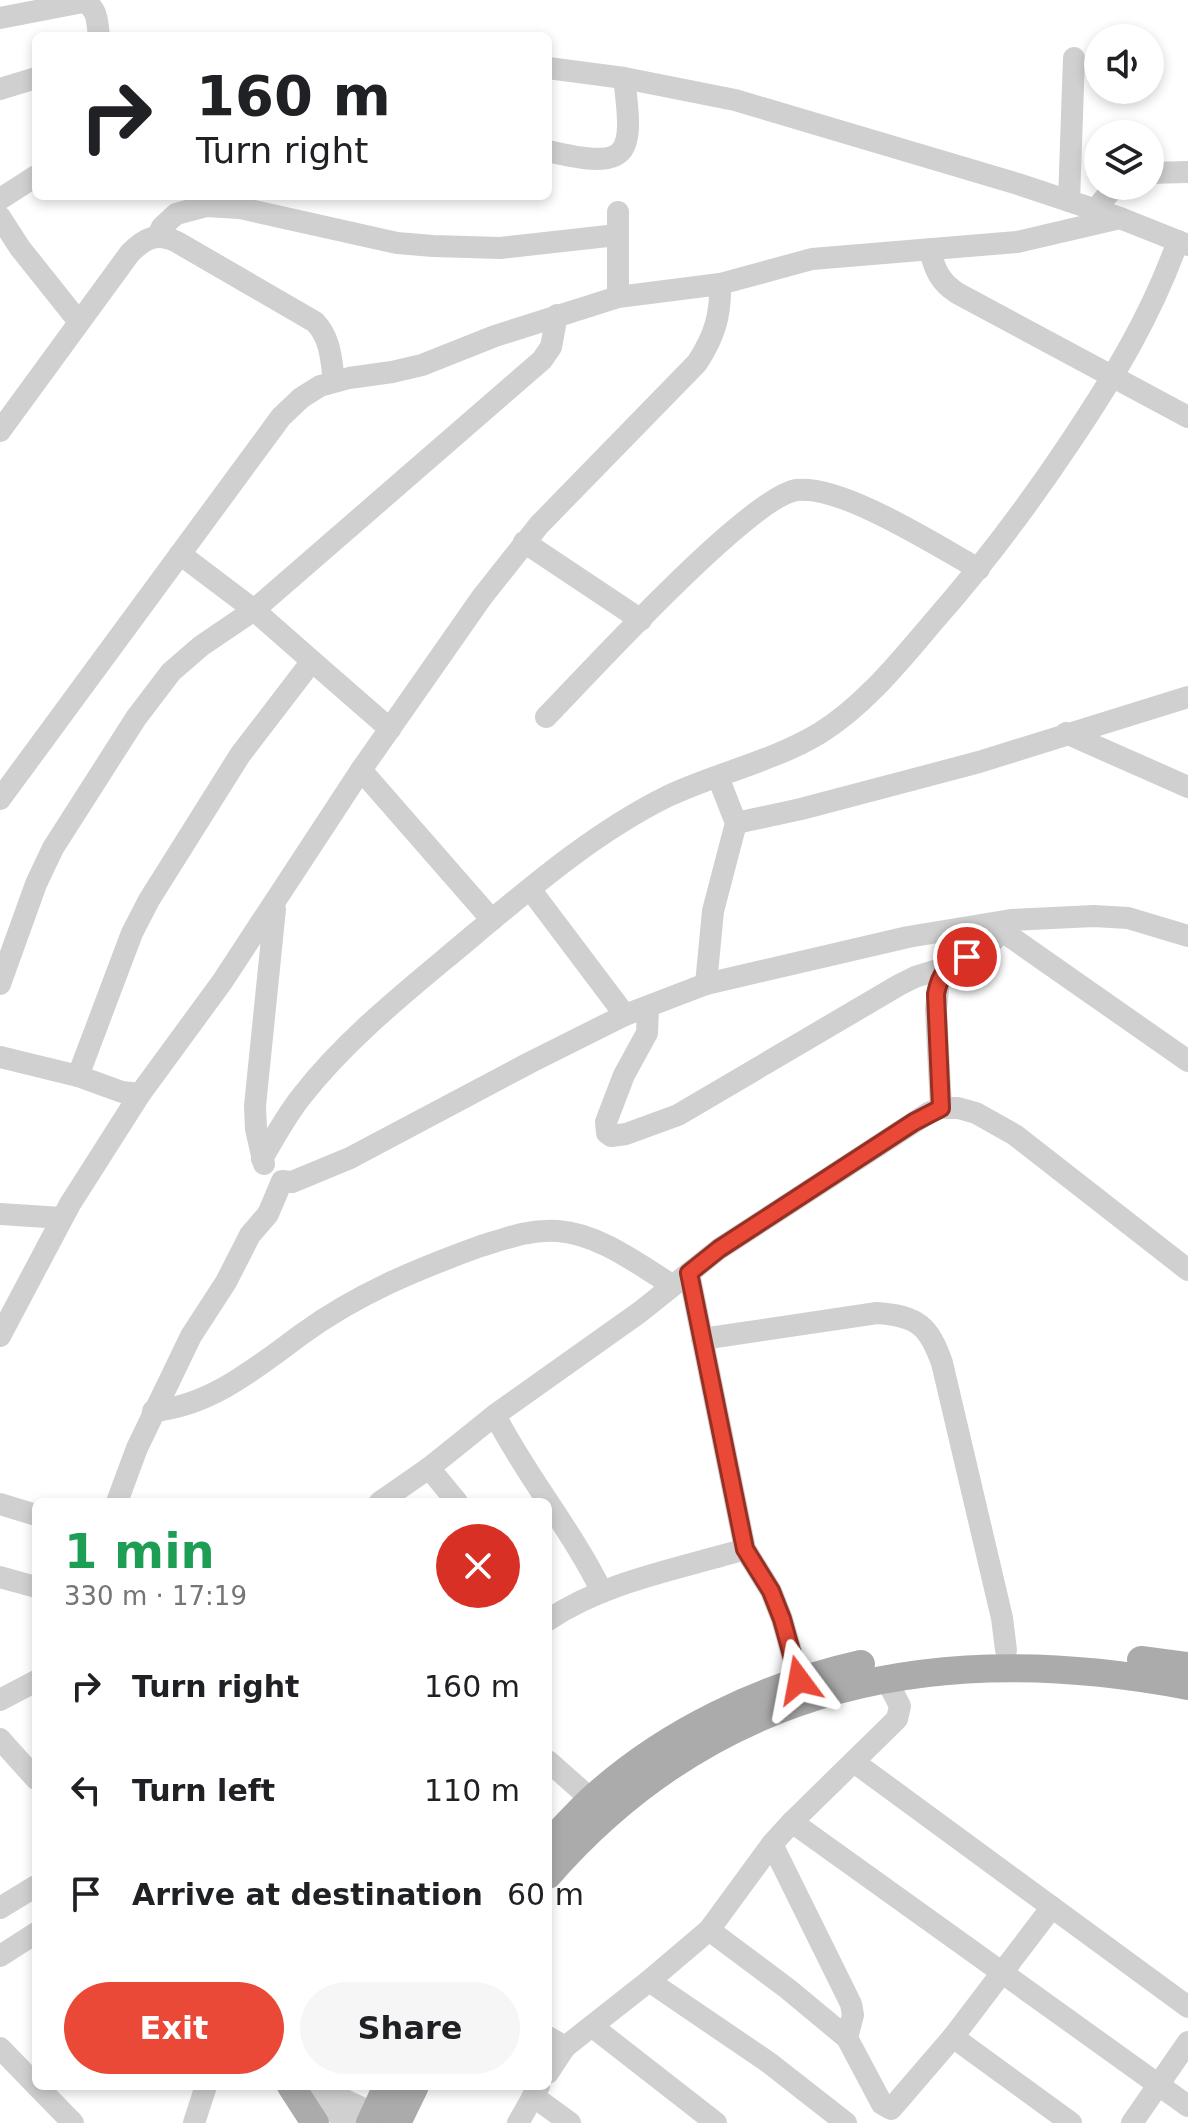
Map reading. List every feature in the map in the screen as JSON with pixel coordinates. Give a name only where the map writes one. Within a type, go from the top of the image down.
[{"type":"main road","points":[[552,1840],[592,1800],[656,1750],[733,1708],[799,1680],[870,1662],[1006,1650],[1100,1655],[1188,1666]]},
{"type":"main road","points":[[552,1871],[596,1823],[630,1793],[707,1744],[799,1700],[885,1677],[976,1669],[1045,1669],[1188,1686]]},
{"type":"main road","points":[[294,2090],[315,2123]]},
{"type":"main road","points":[[378,2121],[386,2090]]},
{"type":"main road","points":[[378,2121],[411,2090]]},
{"type":"street","points":[[0,18],[83,2],[96,13],[98,32]]},
{"type":"street","points":[[1069,201],[1074,58]]},
{"type":"street","points":[[262,1159],[288,1114],[319,1075],[416,984],[584,847],[668,796],[765,760],[819,733],[853,708],[979,569],[1040,488],[1113,378],[1183,243],[1069,201],[735,100],[624,78],[552,69]]},
{"type":"street","points":[[552,152],[598,159],[613,158],[622,153],[629,131],[624,78]]},
{"type":"street","points":[[0,89],[32,79]]},
{"type":"street","points":[[1164,173],[1188,172]]},
{"type":"street","points":[[0,199],[32,179]]},
{"type":"street","points":[[1095,210],[1103,200]]},
{"type":"street","points":[[158,236],[162,227],[176,214],[206,206],[240,208],[397,243],[433,246],[520,247],[618,224],[618,297]]},
{"type":"street","points":[[0,217],[20,248],[79,322]]},
{"type":"street","points":[[0,799],[281,417],[301,398],[334,381],[422,365],[557,315],[618,297],[720,284],[812,259],[1017,242],[1120,218]]},
{"type":"street","points":[[0,431],[130,253],[141,243],[158,236],[177,242],[315,322],[324,332],[329,346],[334,381]]},
{"type":"street","points":[[930,249],[944,285],[1188,417]]},
{"type":"street","points":[[0,1336],[62,1218],[140,1094],[222,982],[361,770],[482,597],[524,542],[697,363],[712,340],[717,323],[721,306],[720,284]]},
{"type":"street","points":[[0,984],[36,884],[53,848],[157,688],[179,664],[254,610],[548,354],[557,315]]},
{"type":"street","points":[[546,717],[706,556],[776,498],[796,490],[820,491],[845,499],[979,569]]},
{"type":"street","points":[[524,542],[641,620]]},
{"type":"street","points":[[180,554],[254,610],[390,729]]},
{"type":"street","points":[[78,1076],[132,933],[149,900],[240,755],[312,661]]},
{"type":"street","points":[[736,823],[979,762],[1188,697]]},
{"type":"street","points":[[1066,733],[1188,787]]},
{"type":"street","points":[[361,770],[492,920]]},
{"type":"street","points":[[706,984],[713,911],[736,823],[718,777]]},
{"type":"street","points":[[530,889],[625,1015]]},
{"type":"street","points":[[275,904],[256,1078],[256,1129],[262,1159],[269,1174],[292,1182],[350,1158],[625,1015],[706,984],[908,937],[1094,916],[1128,918],[1188,936]]},
{"type":"street","points":[[648,1008],[647,1033],[629,1064],[606,1122],[607,1133],[611,1136],[626,1134],[678,1115],[899,985],[979,951],[1006,925]]},
{"type":"street","points":[[1006,925],[1188,1061]]},
{"type":"street","points":[[941,1108],[936,994],[939,979],[947,967]]},
{"type":"street","points":[[0,1057],[78,1076],[122,1092],[140,1094]]},
{"type":"street","points":[[386,1498],[495,1415],[640,1312],[719,1249],[914,1122],[941,1108],[958,1108],[976,1113],[1015,1135],[1188,1270]]},
{"type":"street","points":[[119,1498],[153,1411],[191,1336],[226,1282],[250,1235],[268,1214],[282,1181]]},
{"type":"street","points":[[0,1214],[62,1218]]},
{"type":"street","points":[[153,1411],[192,1403],[229,1386],[359,1297],[414,1271],[513,1235],[560,1231],[587,1238],[680,1279],[702,1339],[745,1549],[771,1591],[799,1680]]},
{"type":"street","points":[[702,1339],[877,1313],[899,1315],[927,1330],[942,1363],[1002,1618],[1006,1650]]},
{"type":"street","points":[[495,1415],[546,1498]]},
{"type":"street","points":[[429,1468],[454,1498]]},
{"type":"street","points":[[0,1504],[32,1514]]},
{"type":"street","points":[[552,1508],[602,1592]]},
{"type":"street","points":[[552,1615],[602,1592],[745,1549]]},
{"type":"street","points":[[0,1577],[32,1586]]},
{"type":"street","points":[[556,2042],[593,2027],[709,1930],[772,1844],[891,1726],[900,1712],[900,1706],[885,1677]]},
{"type":"street","points":[[0,1700],[32,1683]]},
{"type":"street","points":[[1,1741],[32,1775]]},
{"type":"street","points":[[854,1762],[1188,2007]]},
{"type":"street","points":[[552,1765],[592,1800]]},
{"type":"street","points":[[792,1822],[1188,2106]]},
{"type":"street","points":[[772,1844],[851,2004],[853,2015],[847,2038]]},
{"type":"street","points":[[0,1908],[32,1888]]},
{"type":"street","points":[[709,1930],[847,2038],[882,2104],[891,2109],[953,2037],[1052,1907]]},
{"type":"street","points":[[0,1956],[32,1936]]},
{"type":"street","points":[[649,1981],[756,2054],[846,2123]]},
{"type":"street","points":[[593,2027],[716,2123]]},
{"type":"street","points":[[953,2037],[1071,2123]]},
{"type":"street","points":[[1132,2123],[1188,2042]]},
{"type":"street","points":[[0,2048],[32,2080]]},
{"type":"street","points":[[42,2090],[73,2123]]},
{"type":"street","points":[[194,2123],[205,2090]]},
{"type":"street","points":[[301,2090],[378,2121]]},
{"type":"street","points":[[322,2090],[378,2121]]},
{"type":"street","points":[[518,2123],[536,2091],[570,2123]]},
{"type":"route","points":[[799,1680],[792,1647],[771,1591],[745,1549],[689,1273],[719,1249],[914,1122],[941,1108],[936,994],[939,979],[947,967],[967,957]]}]
